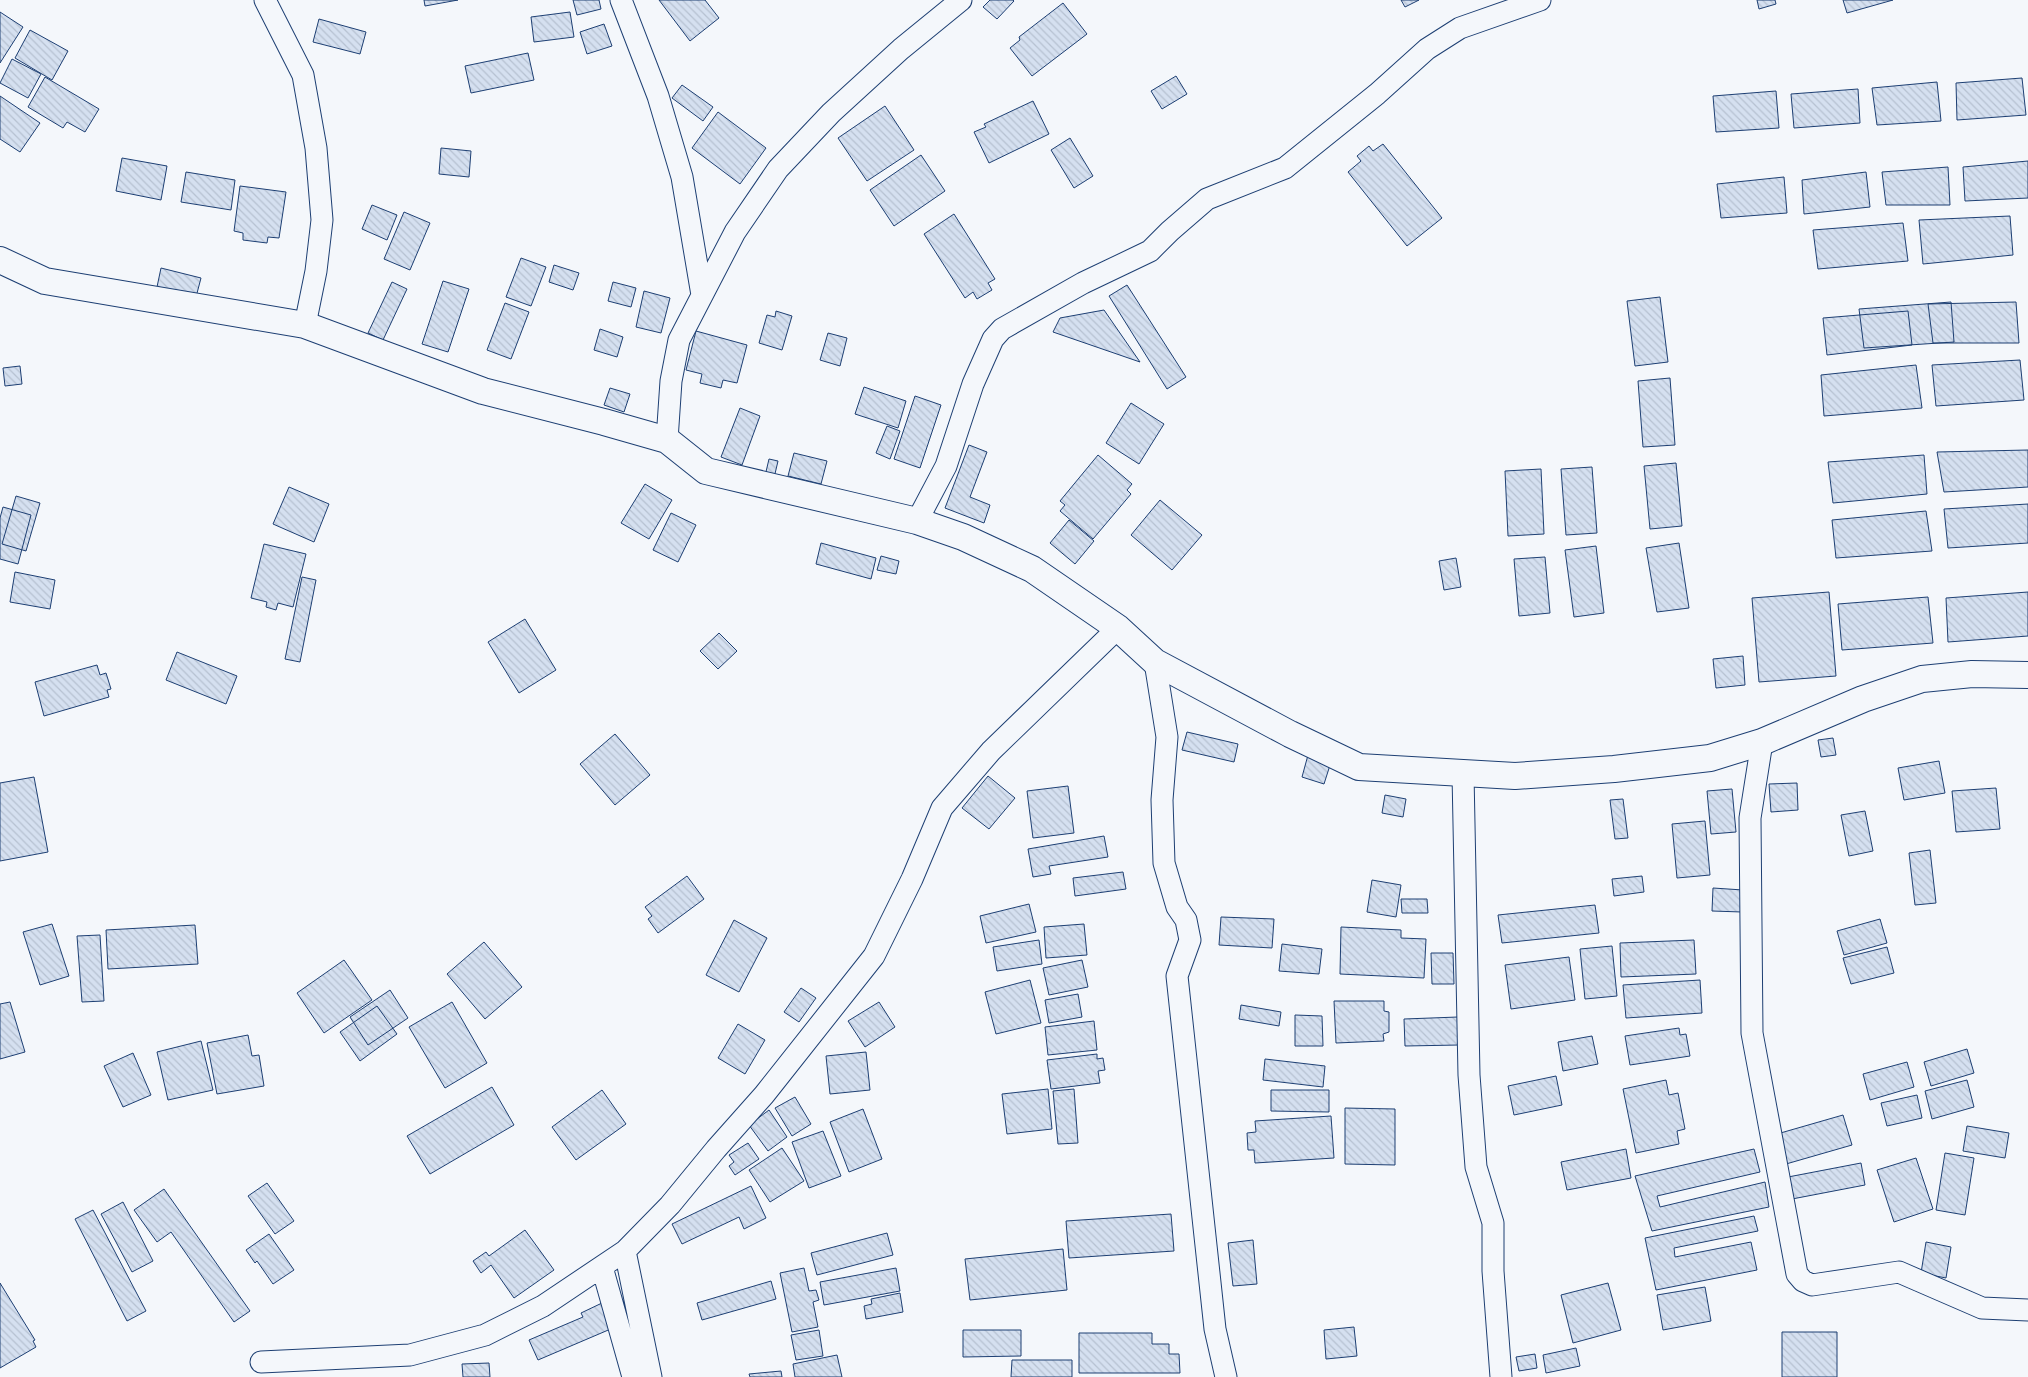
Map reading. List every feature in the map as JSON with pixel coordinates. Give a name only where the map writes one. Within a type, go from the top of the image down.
[{"type":"street","points":[[265,0],[303,76],[316,148],[322,220],[316,271],[305,325]]},
{"type":"street","points":[[621,0],[658,96],[682,177],[702,295]]},
{"type":"street","points":[[667,440],[671,381],[679,340],[735,232],[778,169],[831,113],[901,50],[961,0]]},
{"type":"street","points":[[917,521],[946,466],[973,384],[993,339],[1002,329],[1084,283],[1150,251],[1207,199],[1285,168],[1377,94],[1427,49],[1460,28],[1540,0]]},
{"type":"street","points":[[0,260],[44,281],[305,325],[483,391],[667,440],[706,471],[917,521],[963,537],[1032,569],[1118,628],[1155,662],[1290,734],[1359,767],[1515,776],[1614,770],[1710,758],[1762,742],[1862,699],[1922,679],[1972,674],[2028,675]]},
{"type":"street","points":[[261,1362],[410,1356],[485,1335],[543,1306],[625,1251],[670,1206],[764,1095],[874,956],[912,880],[942,808],[992,751],[1118,628]]},
{"type":"street","points":[[1155,662],[1167,737],[1162,800],[1164,863],[1177,907],[1186,920],[1190,940],[1178,976],[1215,1329],[1226,1377]]},
{"type":"street","points":[[1762,742],[1750,818],[1752,1033],[1796,1274],[1803,1281],[1812,1284],[1899,1272],[1982,1308],[2028,1310]]},
{"type":"street","points":[[1463,774],[1469,1075],[1476,1167],[1493,1223],[1501,1377]]},
{"type":"street","points":[[625,1251],[651,1377]]},
{"type":"street","points":[[602,1267],[633,1377]]},
{"type":"building","points":[[424,0],[458,0],[425,6]]},
{"type":"building","points":[[573,0],[599,0],[601,9],[577,15]]},
{"type":"building","points":[[659,0],[705,0],[719,18],[690,41]]},
{"type":"building","points":[[990,0],[1014,1],[997,19],[983,7]]},
{"type":"building","points":[[1401,0],[1419,0],[1405,7]]},
{"type":"building","points":[[1757,0],[1775,0],[1776,4],[1759,9]]},
{"type":"building","points":[[1843,0],[1893,0],[1847,13]]},
{"type":"building","points":[[1063,3],[1087,34],[1032,76],[1010,48],[1020,40],[1019,37]]},
{"type":"building","points":[[0,12],[23,27],[0,63]]},
{"type":"building","points":[[570,12],[574,37],[534,42],[531,17]]},
{"type":"building","points":[[319,19],[366,32],[360,54],[313,42]]},
{"type":"building","points":[[604,24],[612,46],[587,54],[580,32]]},
{"type":"building","points":[[30,30],[68,51],[52,80],[15,58]]},
{"type":"building","points":[[528,53],[534,80],[471,93],[465,66]]},
{"type":"building","points":[[12,59],[41,74],[28,98],[0,83]]},
{"type":"building","points":[[1176,76],[1187,94],[1162,109],[1151,91]]},
{"type":"building","points":[[45,77],[99,109],[85,132],[67,122],[63,128],[28,107]]},
{"type":"building","points":[[2022,78],[2026,115],[1957,120],[1956,83]]},
{"type":"building","points":[[1937,82],[1941,121],[1877,125],[1872,88]]},
{"type":"building","points":[[682,85],[713,107],[703,121],[672,98]]},
{"type":"building","points":[[1858,89],[1860,123],[1794,128],[1791,94]]},
{"type":"building","points":[[1776,91],[1779,128],[1716,132],[1713,96]]},
{"type":"building","points":[[0,96],[40,123],[20,152],[0,139]]},
{"type":"building","points":[[1033,101],[1049,134],[989,163],[974,132],[986,127],[984,124]]},
{"type":"building","points":[[885,106],[914,150],[867,181],[838,138]]},
{"type":"building","points":[[718,112],[766,148],[740,184],[692,148]]},
{"type":"building","points":[[1070,138],[1093,176],[1074,188],[1051,150]]},
{"type":"building","points":[[1383,144],[1442,218],[1407,246],[1348,172],[1361,161],[1357,156],[1369,146],[1373,151]]},
{"type":"building","points":[[441,148],[471,151],[469,177],[439,174]]},
{"type":"building","points":[[921,155],[945,191],[894,226],[870,190]]},
{"type":"building","points":[[122,158],[167,166],[161,200],[116,191]]},
{"type":"building","points":[[2028,161],[2028,198],[1965,201],[1963,167]]},
{"type":"building","points":[[1948,167],[1950,205],[1886,205],[1882,172]]},
{"type":"building","points":[[186,172],[235,180],[231,210],[181,202]]},
{"type":"building","points":[[1866,172],[1870,207],[1804,214],[1802,180]]},
{"type":"building","points":[[1784,177],[1787,213],[1721,218],[1717,184]]},
{"type":"building","points":[[240,186],[286,192],[279,238],[268,237],[267,243],[243,240],[243,233],[234,231]]},
{"type":"building","points":[[372,205],[397,215],[387,240],[362,229]]},
{"type":"building","points":[[404,212],[430,223],[410,270],[384,259]]},
{"type":"building","points":[[954,214],[995,279],[988,283],[992,290],[977,299],[973,292],[965,298],[924,234]]},
{"type":"building","points":[[2010,216],[2013,255],[1923,264],[1919,220]]},
{"type":"building","points":[[1903,223],[1908,261],[1818,269],[1813,230]]},
{"type":"building","points":[[521,258],[546,267],[531,306],[506,297]]},
{"type":"building","points":[[554,265],[579,273],[573,290],[549,282]]},
{"type":"building","points":[[161,268],[201,278],[196,297],[157,287]]},
{"type":"building","points":[[443,281],[469,289],[448,352],[422,344]]},
{"type":"building","points":[[392,282],[407,289],[383,340],[368,333]]},
{"type":"building","points":[[613,282],[636,288],[631,307],[608,301]]},
{"type":"building","points":[[1127,285],[1186,377],[1167,389],[1109,296]]},
{"type":"building","points":[[644,291],[670,298],[661,333],[636,327]]},
{"type":"building","points":[[1660,297],[1668,362],[1635,366],[1627,301]]},
{"type":"building","points":[[1951,302],[1954,342],[1864,348],[1859,309]]},
{"type":"building","points":[[2016,302],[2019,343],[1933,343],[1928,304]]},
{"type":"building","points":[[505,303],[529,312],[511,359],[487,350]]},
{"type":"building","points":[[1104,310],[1140,362],[1053,332],[1060,318]]},
{"type":"building","points":[[776,311],[792,316],[782,350],[759,343],[767,315],[775,317]]},
{"type":"building","points":[[1908,311],[1912,345],[1827,355],[1823,318]]},
{"type":"building","points":[[600,329],[623,337],[617,357],[594,350]]},
{"type":"building","points":[[696,331],[747,345],[737,383],[723,380],[721,388],[700,383],[702,374],[686,370]]},
{"type":"building","points":[[828,333],[847,338],[840,366],[820,360]]},
{"type":"building","points":[[2020,360],[2024,400],[1936,406],[1932,365]]},
{"type":"building","points":[[1916,365],[1922,408],[1824,416],[1821,375]]},
{"type":"building","points":[[20,366],[22,384],[5,386],[3,368]]},
{"type":"building","points":[[1670,378],[1675,445],[1643,447],[1638,381]]},
{"type":"building","points":[[864,387],[906,401],[898,428],[855,414]]},
{"type":"building","points":[[610,388],[630,394],[624,412],[604,405]]},
{"type":"building","points":[[915,396],[941,405],[920,468],[894,459]]},
{"type":"building","points":[[1131,403],[1164,424],[1139,464],[1106,443]]},
{"type":"building","points":[[740,408],[760,416],[742,465],[721,457]]},
{"type":"building","points":[[887,426],[900,431],[890,459],[876,453]]},
{"type":"building","points":[[969,445],[987,452],[970,497],[990,505],[984,523],[945,508]]},
{"type":"building","points":[[2028,450],[2028,487],[1944,492],[1937,452]]},
{"type":"building","points":[[794,453],[827,461],[821,484],[788,476]]},
{"type":"building","points":[[1098,455],[1132,484],[1127,490],[1131,494],[1093,539],[1060,511],[1065,505],[1060,501]]},
{"type":"building","points":[[1924,455],[1927,494],[1833,503],[1828,462]]},
{"type":"building","points":[[769,459],[778,461],[774,478],[765,476]]},
{"type":"building","points":[[1676,463],[1682,526],[1650,529],[1644,466]]},
{"type":"building","points":[[1592,467],[1597,533],[1566,535],[1561,469]]},
{"type":"building","points":[[1541,469],[1544,534],[1508,536],[1505,471]]},
{"type":"building","points":[[645,484],[672,500],[649,539],[621,523]]},
{"type":"building","points":[[289,487],[329,504],[314,542],[273,524]]},
{"type":"building","points":[[16,496],[40,503],[26,551],[2,544]]},
{"type":"building","points":[[1160,500],[1202,535],[1172,570],[1131,535]]},
{"type":"building","points":[[2028,504],[2028,543],[1948,548],[1944,509]]},
{"type":"building","points":[[3,507],[31,515],[18,564],[0,559],[0,518]]},
{"type":"building","points":[[1926,511],[1932,551],[1836,558],[1832,520]]},
{"type":"building","points":[[671,513],[696,525],[678,562],[653,550]]},
{"type":"building","points":[[1069,520],[1094,541],[1075,564],[1050,543]]},
{"type":"building","points":[[821,543],[876,558],[871,579],[816,564]]},
{"type":"building","points":[[1679,543],[1689,608],[1657,612],[1646,548]]},
{"type":"building","points":[[264,544],[306,554],[293,607],[278,603],[276,610],[266,607],[267,602],[251,598]]},
{"type":"building","points":[[1596,546],[1604,613],[1574,617],[1565,550]]},
{"type":"building","points":[[881,556],[899,561],[896,574],[877,570]]},
{"type":"building","points":[[1545,557],[1550,613],[1519,616],[1514,559]]},
{"type":"building","points":[[1456,558],[1461,587],[1444,590],[1439,561]]},
{"type":"building","points":[[15,572],[55,580],[50,609],[10,602]]},
{"type":"building","points":[[302,577],[316,580],[300,662],[285,659]]},
{"type":"building","points":[[1829,592],[1836,676],[1759,682],[1752,598]]},
{"type":"building","points":[[2028,592],[2028,636],[1948,642],[1946,598]]},
{"type":"building","points":[[1928,597],[1933,643],[1842,650],[1838,604]]},
{"type":"building","points":[[525,619],[556,670],[519,693],[488,642]]},
{"type":"building","points":[[719,633],[737,651],[718,669],[700,651]]},
{"type":"building","points":[[177,652],[237,676],[226,704],[166,680]]},
{"type":"building","points":[[1743,656],[1745,685],[1716,688],[1713,659]]},
{"type":"building","points":[[97,665],[100,675],[106,673],[111,689],[107,690],[109,697],[44,716],[35,682]]},
{"type":"building","points":[[1187,732],[1238,744],[1234,762],[1182,750]]},
{"type":"building","points":[[615,734],[650,775],[615,805],[580,764]]},
{"type":"building","points":[[1833,738],[1836,755],[1821,757],[1818,740]]},
{"type":"building","points":[[1308,755],[1331,762],[1324,784],[1302,777]]},
{"type":"building","points":[[1939,761],[1945,793],[1904,800],[1898,768]]},
{"type":"building","points":[[988,776],[1015,798],[989,829],[962,808]]},
{"type":"building","points":[[34,777],[48,852],[0,861],[0,783]]},
{"type":"building","points":[[1797,783],[1798,810],[1771,812],[1769,784]]},
{"type":"building","points":[[1068,786],[1074,833],[1033,838],[1027,791]]},
{"type":"building","points":[[1996,788],[2000,829],[1956,832],[1952,791]]},
{"type":"building","points":[[1732,789],[1736,832],[1711,834],[1707,791]]},
{"type":"building","points":[[1385,795],[1406,799],[1403,817],[1382,813]]},
{"type":"building","points":[[1623,799],[1628,838],[1615,839],[1610,800]]},
{"type":"building","points":[[1865,811],[1873,851],[1849,856],[1841,815]]},
{"type":"building","points":[[1705,821],[1710,875],[1677,878],[1672,824]]},
{"type":"building","points":[[1104,836],[1108,857],[1049,866],[1051,874],[1033,877],[1028,849]]},
{"type":"building","points":[[1930,850],[1936,903],[1915,905],[1909,853]]},
{"type":"building","points":[[1123,872],[1126,889],[1075,896],[1073,878]]},
{"type":"building","points":[[687,876],[704,899],[658,933],[648,919],[652,916],[645,907]]},
{"type":"building","points":[[1642,876],[1644,892],[1614,896],[1612,879]]},
{"type":"building","points":[[1372,880],[1401,885],[1396,917],[1367,912]]},
{"type":"building","points":[[1713,888],[1743,890],[1742,912],[1712,911]]},
{"type":"building","points":[[1401,899],[1427,899],[1428,913],[1402,913]]},
{"type":"building","points":[[1029,904],[1036,932],[986,943],[980,916]]},
{"type":"building","points":[[1595,905],[1599,933],[1502,943],[1498,915]]},
{"type":"building","points":[[1221,917],[1274,919],[1272,948],[1219,945]]},
{"type":"building","points":[[1880,919],[1887,943],[1844,955],[1837,931]]},
{"type":"building","points":[[734,920],[767,938],[739,992],[706,975]]},
{"type":"building","points":[[52,924],[69,976],[40,985],[23,932]]},
{"type":"building","points":[[1084,924],[1087,955],[1046,958],[1044,927]]},
{"type":"building","points":[[195,925],[198,964],[108,969],[106,930]]},
{"type":"building","points":[[1341,927],[1401,930],[1401,938],[1426,939],[1424,978],[1340,974]]},
{"type":"building","points":[[100,935],[104,1001],[82,1002],[77,936]]},
{"type":"building","points":[[1039,940],[1042,964],[997,971],[993,947]]},
{"type":"building","points":[[1694,940],[1696,974],[1621,977],[1620,943]]},
{"type":"building","points":[[484,942],[522,987],[485,1019],[447,974]]},
{"type":"building","points":[[1282,944],[1322,949],[1319,974],[1279,971]]},
{"type":"building","points":[[1612,946],[1617,996],[1585,999],[1580,949]]},
{"type":"building","points":[[1887,947],[1894,973],[1851,984],[1843,958]]},
{"type":"building","points":[[1431,953],[1453,953],[1454,984],[1432,984]]},
{"type":"building","points":[[1569,957],[1575,1000],[1511,1009],[1505,965]]},
{"type":"building","points":[[344,960],[372,1000],[324,1033],[297,993]]},
{"type":"building","points":[[1082,960],[1088,987],[1049,995],[1043,968]]},
{"type":"building","points":[[1030,980],[1041,1023],[996,1034],[985,992]]},
{"type":"building","points":[[1700,980],[1702,1013],[1626,1018],[1623,985]]},
{"type":"building","points":[[801,988],[816,998],[799,1022],[784,1012]]},
{"type":"building","points":[[390,990],[408,1018],[368,1045],[350,1017]]},
{"type":"building","points":[[1078,994],[1082,1017],[1049,1023],[1045,1000]]},
{"type":"building","points":[[1334,1001],[1384,1001],[1384,1011],[1389,1012],[1389,1032],[1383,1034],[1384,1041],[1336,1043]]},
{"type":"building","points":[[10,1002],[25,1052],[0,1059],[0,1004]]},
{"type":"building","points":[[452,1002],[487,1063],[445,1088],[409,1027]]},
{"type":"building","points":[[879,1002],[895,1027],[865,1047],[848,1021]]},
{"type":"building","points":[[1241,1005],[1281,1012],[1279,1026],[1239,1019]]},
{"type":"building","points":[[377,1006],[397,1034],[360,1061],[340,1032]]},
{"type":"building","points":[[1295,1015],[1322,1016],[1323,1046],[1295,1046]]},
{"type":"building","points":[[1458,1017],[1459,1045],[1405,1046],[1404,1019]]},
{"type":"building","points":[[1094,1021],[1097,1050],[1048,1055],[1045,1027]]},
{"type":"building","points":[[738,1024],[765,1040],[745,1074],[718,1058]]},
{"type":"building","points":[[1679,1028],[1680,1035],[1686,1034],[1690,1056],[1630,1065],[1625,1036]]},
{"type":"building","points":[[248,1035],[252,1056],[259,1055],[264,1086],[217,1094],[207,1043]]},
{"type":"building","points":[[1592,1036],[1598,1064],[1563,1071],[1558,1042]]},
{"type":"building","points":[[201,1041],[213,1090],[168,1100],[157,1052]]},
{"type":"building","points":[[1967,1049],[1974,1073],[1931,1086],[1924,1062]]},
{"type":"building","points":[[866,1052],[870,1090],[830,1094],[826,1056]]},
{"type":"building","points":[[133,1053],[151,1095],[123,1107],[104,1066]]},
{"type":"building","points":[[1097,1054],[1097,1059],[1103,1058],[1105,1070],[1098,1071],[1100,1083],[1051,1089],[1047,1060]]},
{"type":"building","points":[[1265,1059],[1325,1066],[1323,1087],[1263,1080]]},
{"type":"building","points":[[1907,1062],[1914,1087],[1870,1100],[1863,1074]]},
{"type":"building","points":[[1556,1076],[1562,1105],[1514,1115],[1508,1086]]},
{"type":"building","points":[[1666,1080],[1669,1095],[1678,1093],[1685,1129],[1677,1131],[1679,1144],[1636,1153],[1623,1089]]},
{"type":"building","points":[[1967,1080],[1974,1107],[1932,1119],[1925,1091]]},
{"type":"building","points":[[492,1087],[514,1125],[430,1174],[407,1136]]},
{"type":"building","points":[[1048,1089],[1052,1129],[1007,1134],[1002,1094]]},
{"type":"building","points":[[1074,1089],[1078,1143],[1058,1144],[1053,1091]]},
{"type":"building","points":[[602,1090],[626,1124],[576,1160],[552,1127]]},
{"type":"building","points":[[1271,1090],[1329,1090],[1329,1112],[1271,1111]]},
{"type":"building","points":[[1917,1095],[1922,1118],[1887,1126],[1881,1103]]},
{"type":"building","points":[[795,1097],[811,1124],[792,1136],[775,1108]]},
{"type":"building","points":[[1345,1108],[1395,1109],[1395,1165],[1345,1164]]},
{"type":"building","points":[[863,1109],[882,1159],[849,1172],[830,1122]]},
{"type":"building","points":[[769,1110],[787,1137],[768,1151],[749,1125]]},
{"type":"building","points":[[1843,1115],[1852,1145],[1786,1164],[1777,1134]]},
{"type":"building","points":[[1331,1116],[1334,1158],[1255,1163],[1254,1150],[1248,1150],[1247,1133],[1256,1132],[1255,1121]]},
{"type":"building","points":[[1967,1126],[2009,1133],[2005,1158],[1963,1151]]},
{"type":"building","points":[[823,1131],[841,1176],[809,1188],[792,1142]]},
{"type":"building","points":[[748,1143],[759,1159],[735,1175],[729,1166],[734,1162],[729,1155]]},
{"type":"building","points":[[782,1148],[804,1181],[770,1202],[749,1170]]},
{"type":"building","points":[[1626,1149],[1631,1178],[1567,1190],[1561,1162]]},
{"type":"building","points":[[1754,1149],[1760,1172],[1657,1196],[1660,1207],[1765,1182],[1769,1207],[1652,1231],[1635,1176]]},
{"type":"building","points":[[1945,1153],[1974,1158],[1965,1215],[1936,1210]]},
{"type":"building","points":[[1916,1158],[1933,1209],[1894,1222],[1877,1170]]},
{"type":"building","points":[[1861,1163],[1865,1185],[1792,1199],[1788,1177]]},
{"type":"building","points":[[267,1183],[294,1221],[275,1234],[248,1196]]},
{"type":"building","points":[[751,1186],[766,1218],[744,1229],[739,1217],[682,1244],[672,1224]]},
{"type":"building","points":[[164,1189],[250,1311],[234,1322],[171,1232],[157,1242],[134,1210]]},
{"type":"building","points":[[123,1202],[153,1261],[132,1272],[101,1214]]},
{"type":"building","points":[[93,1210],[146,1311],[127,1321],[75,1219]]},
{"type":"building","points":[[1171,1214],[1174,1251],[1069,1258],[1066,1221]]},
{"type":"building","points":[[1754,1216],[1758,1231],[1674,1248],[1675,1257],[1751,1242],[1757,1270],[1656,1290],[1645,1238]]},
{"type":"building","points":[[525,1230],[554,1270],[514,1298],[491,1265],[481,1273],[473,1261],[486,1252],[489,1256]]},
{"type":"building","points":[[887,1233],[893,1255],[817,1275],[811,1253]]},
{"type":"building","points":[[269,1234],[294,1270],[273,1284],[257,1261],[255,1263],[246,1250]]},
{"type":"building","points":[[1253,1240],[1257,1284],[1233,1286],[1228,1243]]},
{"type":"building","points":[[1926,1242],[1951,1247],[1946,1278],[1921,1273]]},
{"type":"building","points":[[1063,1249],[1067,1290],[970,1300],[965,1259]]},
{"type":"building","points":[[804,1268],[809,1291],[816,1290],[819,1300],[813,1302],[818,1327],[792,1332],[780,1273]]},
{"type":"building","points":[[896,1268],[900,1291],[824,1305],[820,1282]]},
{"type":"building","points":[[771,1281],[776,1299],[702,1320],[697,1303]]},
{"type":"building","points":[[0,1283],[35,1340],[33,1341],[36,1347],[0,1368]]},
{"type":"building","points":[[1608,1283],[1621,1330],[1573,1343],[1561,1295]]},
{"type":"building","points":[[1705,1287],[1711,1321],[1663,1330],[1657,1295]]},
{"type":"building","points":[[900,1293],[903,1312],[866,1319],[864,1306],[872,1304],[871,1299]]},
{"type":"building","points":[[602,1303],[613,1328],[538,1360],[529,1340],[583,1317],[581,1313]]},
{"type":"building","points":[[1354,1327],[1357,1356],[1326,1359],[1324,1330]]},
{"type":"building","points":[[819,1330],[823,1356],[796,1360],[791,1335]]},
{"type":"building","points":[[963,1330],[1021,1330],[1021,1356],[963,1357]]},
{"type":"building","points":[[1782,1332],[1837,1332],[1837,1377],[1782,1377]]},
{"type":"building","points":[[1079,1333],[1152,1333],[1152,1344],[1169,1344],[1169,1354],[1179,1354],[1180,1373],[1079,1373]]},
{"type":"building","points":[[1576,1348],[1580,1366],[1546,1373],[1543,1355]]},
{"type":"building","points":[[1535,1354],[1537,1368],[1519,1371],[1516,1357]]},
{"type":"building","points":[[837,1355],[842,1377],[795,1377],[793,1364]]},
{"type":"building","points":[[1012,1360],[1072,1360],[1072,1377],[1011,1377]]},
{"type":"building","points":[[489,1363],[490,1377],[463,1377],[462,1364]]},
{"type":"building","points":[[781,1371],[782,1377],[750,1377],[749,1374]]}]
